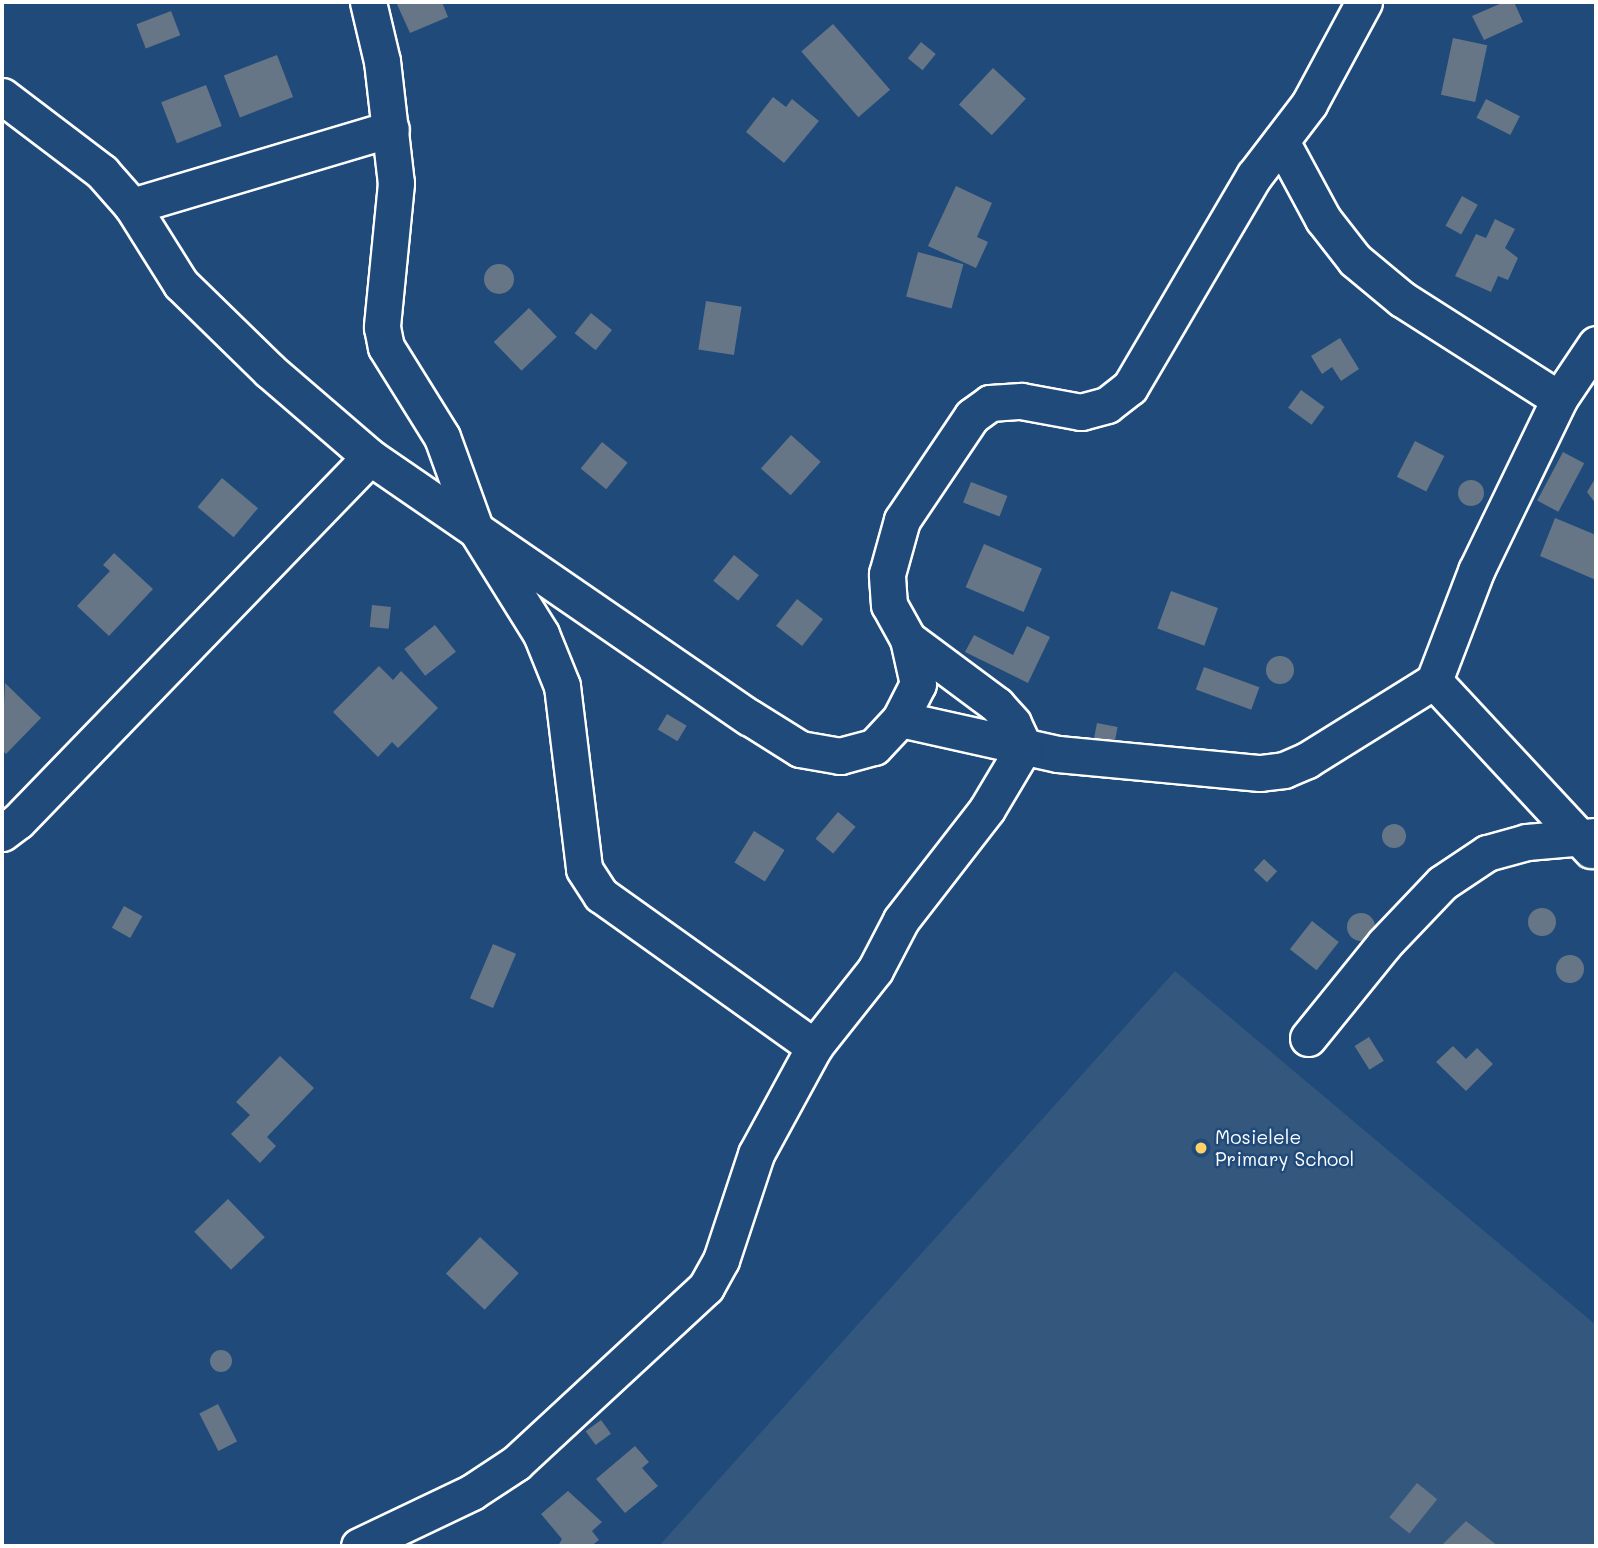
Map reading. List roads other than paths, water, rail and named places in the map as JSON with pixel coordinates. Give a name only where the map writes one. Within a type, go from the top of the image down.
[{"type":"street","points":[[368,2],[391,129],[396,183],[382,327],[386,347],[442,437],[475,528],[541,634],[562,686],[589,881],[814,1046]]},
{"type":"street","points":[[2,96],[102,172],[132,205],[181,284],[270,371],[370,457],[800,749],[840,756],[874,747],[900,719],[918,684],[908,639],[889,605],[887,574],[902,520],[972,416],[990,403],[1021,401],[1081,412],[1107,405],[1130,387],[1254,176],[1310,104],[1364,2]]},
{"type":"street","points":[[132,205],[391,129]]},
{"type":"street","points":[[1281,141],[1323,219],[1355,260],[1402,299],[1559,399]]},
{"type":"street","points":[[900,719],[1024,747],[1260,773],[1284,770],[1434,681],[1476,571],[1559,399],[1596,344]]},
{"type":"street","points":[[2,833],[18,821],[370,457]]},
{"type":"street","points":[[908,639],[997,705],[1013,723],[1024,747]]},
{"type":"street","points":[[1434,681],[1590,843]]},
{"type":"street","points":[[359,1546],[472,1492],[516,1463],[706,1287],[721,1260],[756,1154],[814,1046],[875,970],[901,920],[987,808],[1024,747]]},
{"type":"street","points":[[1308,1038],[1384,944],[1442,883],[1487,853],[1527,842],[1590,843]]},
{"type":"place","name":"Mosielele Primary School","points":[[1201,1148]]}]
